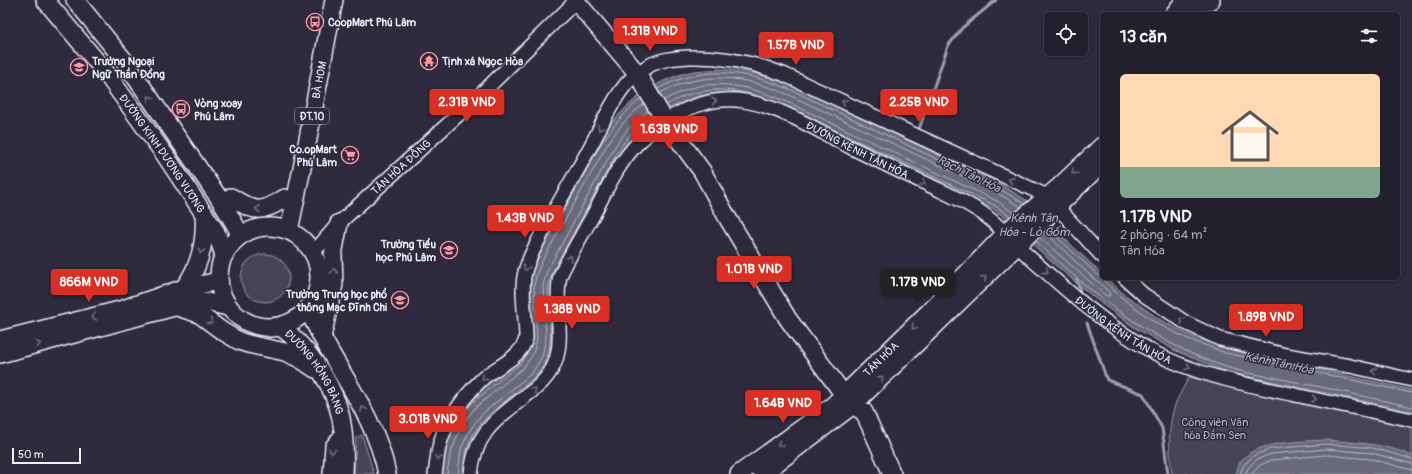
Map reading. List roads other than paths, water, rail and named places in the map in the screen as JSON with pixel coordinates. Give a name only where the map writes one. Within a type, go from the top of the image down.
[{"type":"main road","name":"ĐƯỜNG KINH DƯƠNG VƯƠNG","points":[[45,0],[112,81],[204,213],[226,251]]},
{"type":"main road","name":"ĐƯỜNG KINH DƯƠNG VƯƠNG","points":[[60,0],[112,64],[207,205],[226,251]]},
{"type":"main road","name":"ĐƯỜNG KINH DƯƠNG VƯƠNG","points":[[75,0],[123,59],[245,233]]},
{"type":"main road","points":[[88,0],[155,85],[231,197],[245,233]]},
{"type":"main road","name":"BÀ HOM","points":[[284,230],[285,198],[301,129],[324,0]]},
{"type":"main road","name":"BÀ HOM","points":[[284,230],[306,151],[334,0]]},
{"type":"main road","points":[[576,0],[637,73],[665,121],[702,171],[727,217],[788,319],[848,400],[864,412],[892,474]]},
{"type":"main road","points":[[1176,12],[1185,0]]},
{"type":"main road","points":[[1191,12],[1199,5],[1211,0]]},
{"type":"main road","points":[[1049,204],[1060,186],[1100,148]]},
{"type":"main road","points":[[1049,204],[1100,165]]},
{"type":"main road","points":[[231,197],[244,205],[260,210],[272,207],[285,198]]},
{"type":"main road","name":"TÂN HÓA","points":[[762,474],[848,400],[940,301],[1014,237],[1049,204]]},
{"type":"main road","points":[[184,288],[196,268],[202,249],[205,225],[204,213]]},
{"type":"main road","points":[[322,337],[334,284],[333,255],[339,223]]},
{"type":"main road","points":[[269,227],[284,230],[302,240],[313,253],[318,267],[319,282],[315,296],[308,309],[293,321],[285,325],[269,328],[247,322],[228,307],[221,293],[219,281],[220,268],[226,251],[245,233],[269,227]]},
{"type":"main road","points":[[0,340],[120,310],[184,288],[219,281]]},
{"type":"main road","points":[[0,354],[175,306],[203,301],[228,307]]},
{"type":"main road","points":[[175,306],[199,314],[222,331],[239,341],[259,347],[277,349],[292,355],[308,364],[323,376]]},
{"type":"main road","points":[[308,309],[322,337],[357,395],[369,419],[389,473]]},
{"type":"main road","name":"ĐƯỜNG HỒNG BÀNG","points":[[269,328],[281,327],[288,332],[313,359],[323,376],[338,407],[343,432],[344,466]]},
{"type":"main road","name":"TÂN HÓA","points":[[739,474],[830,408],[848,400]]},
{"type":"street","name":"TÂN HÒA ĐÔNG","points":[[313,253],[339,223],[479,96],[576,0]]},
{"type":"street","points":[[435,474],[440,444],[452,416],[462,401],[483,378],[510,360],[525,344],[523,284],[529,260],[559,200],[590,147],[615,98],[637,73],[649,66],[674,58],[708,56],[750,63],[783,74],[905,130],[1049,204],[1100,254]]},
{"type":"street","name":"ĐƯỜNG KÊNH TÂN HÓA","points":[[471,474],[475,452],[481,438],[491,425],[540,385],[551,371],[558,356],[560,342],[557,289],[563,270],[624,161],[638,143],[665,121],[686,109],[711,102],[742,100],[763,105],[784,113],[884,164],[967,203],[1014,237],[1091,310],[1128,337],[1155,353],[1202,373],[1245,384],[1412,420]]},
{"type":"street","points":[[1127,280],[1144,295],[1186,323],[1220,340],[1286,355],[1350,366],[1412,380]]},
{"type":"street","points":[[330,474],[332,446],[343,432]]},
{"type":"water","name":"Kênh Tân Hóa - Lò Gốm","points":[[719,69],[739,71],[756,74],[791,85],[998,183],[1028,201],[1045,216],[1062,236],[1100,272],[1100,280],[1108,280],[1124,294],[1159,319],[1187,334],[1227,349],[1412,390],[1412,411],[1228,372],[1174,350],[1135,328],[1099,302],[1048,259],[1008,220],[993,209],[779,108],[726,94],[698,96],[665,110],[646,124],[629,142],[556,275],[555,338],[553,354],[543,374],[488,421],[467,474],[438,474],[449,431],[469,400],[518,361],[527,273],[599,140],[628,105],[652,87],[665,80],[694,71]]},
{"type":"water","points":[[1326,440],[1370,444],[1391,448],[1402,452],[1412,456],[1412,474],[1236,474],[1240,462],[1247,455],[1257,450],[1268,446],[1292,442]]},
{"type":"waterway","points":[[918,132],[948,46],[962,28],[996,0]]},
{"type":"waterway","points":[[1077,280],[1080,291]]},
{"type":"waterway","points":[[1087,323],[1107,380],[1143,394],[1162,428],[1168,474]]},
{"type":"place","name":"CoopMart Phú Lâm","points":[[315,22]]},
{"type":"place","name":"Tịnh xá Ngọc Hòa","points":[[429,61]]},
{"type":"place","name":"Trường Ngoại Ngữ Thần Đồng","points":[[79,67]]},
{"type":"place","name":"Vòng xoay Phú Lâm","points":[[181,109]]},
{"type":"place","name":"Co.opMart Phú Lâm","points":[[350,155]]},
{"type":"place","name":"Trường Tiểu học Phú Lâm","points":[[449,250]]},
{"type":"place","name":"Trường Trung học phổ thông Mạc Đĩnh Chi","points":[[400,300]]},
{"type":"water label","name":"Rạch Tân Hóa","points":[[969,174]]},
{"type":"water label","name":"Kênh Tân Hóa","points":[[1279,363]]},
{"type":"park label","name":"Công viên Văn hóa Đầm Sen","points":[[1215,428]]}]
